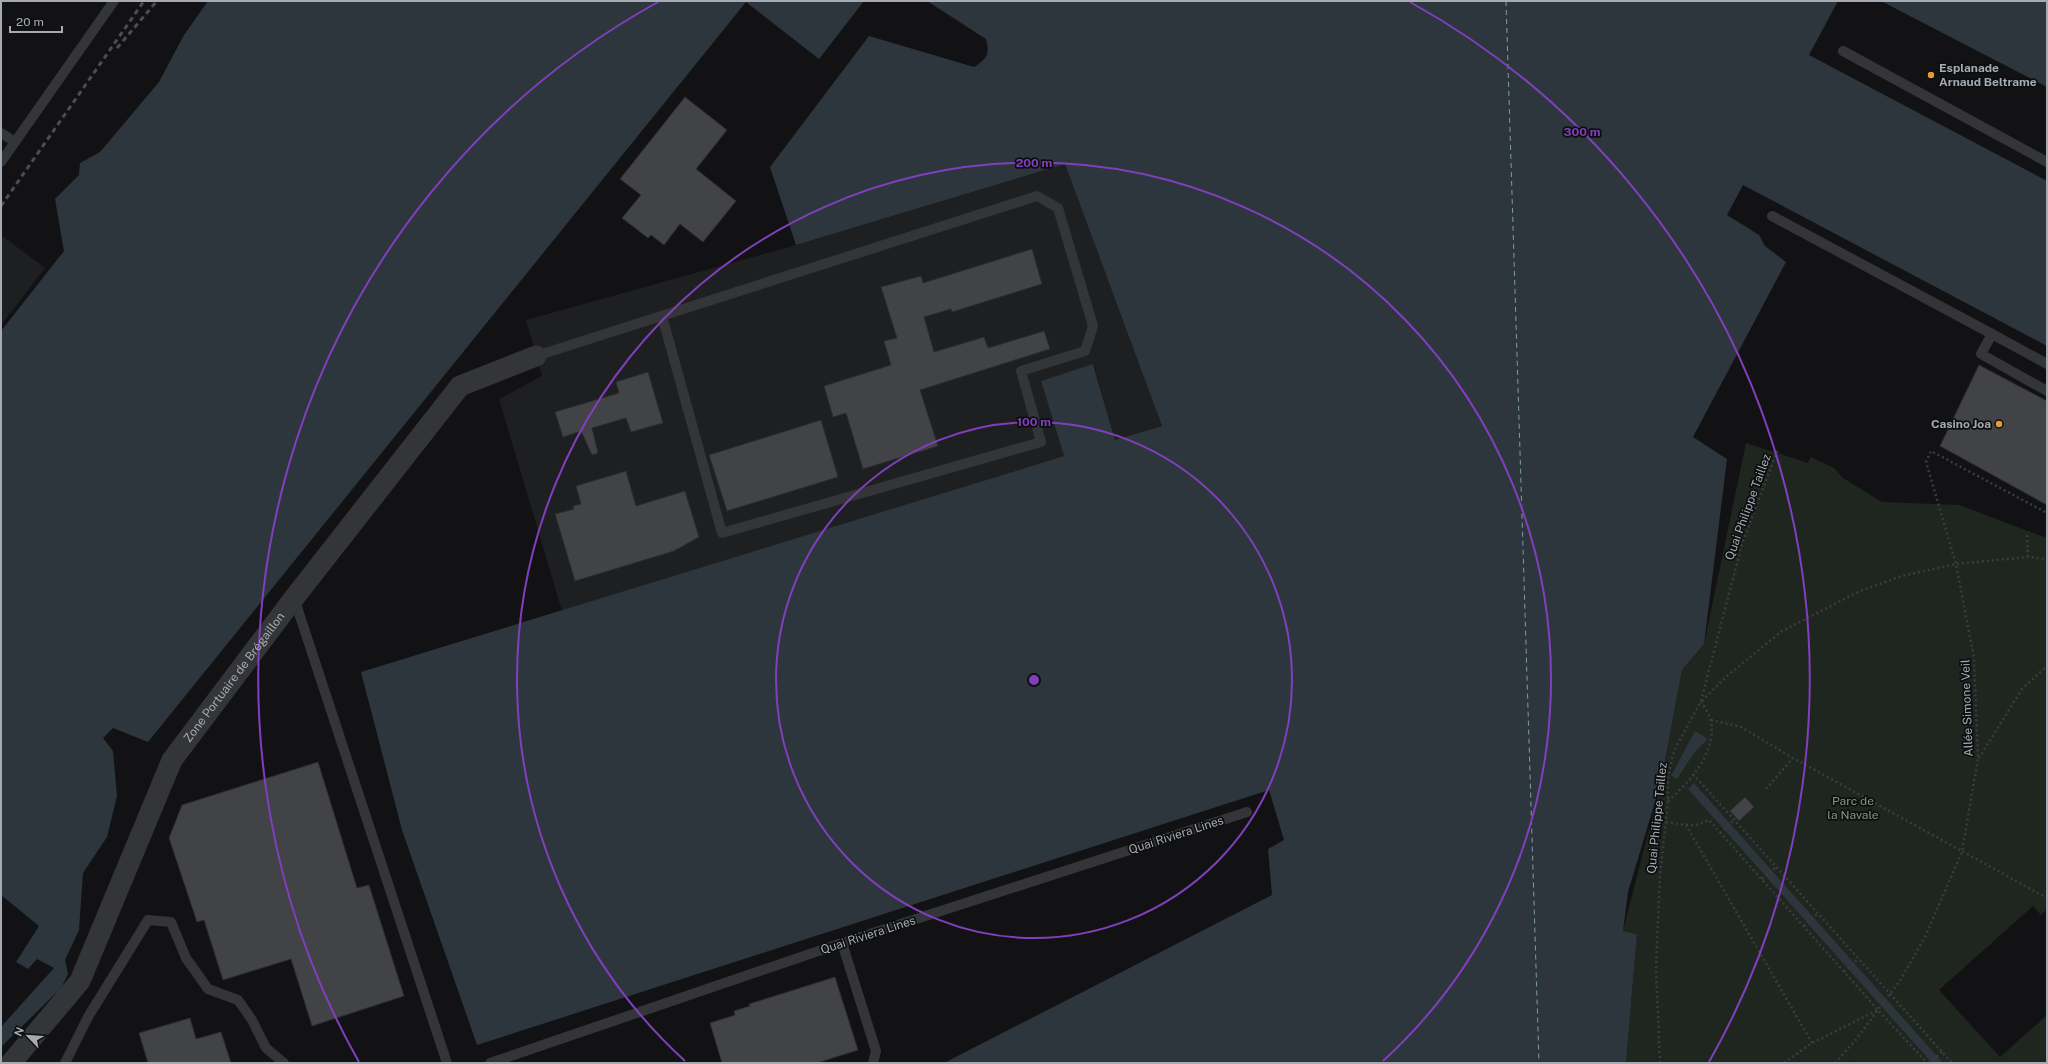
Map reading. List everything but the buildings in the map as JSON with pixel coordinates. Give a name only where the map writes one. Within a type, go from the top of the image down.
[{"type":"street","name":"Zone Portuaire de Brégaillon","points":[[11,1063],[80,981],[172,760],[294,598],[460,386],[536,356]]},
{"type":"lane","points":[[1,162],[114,1]]},
{"type":"lane","points":[[1843,51],[2047,162]]},
{"type":"lane","points":[[1,133],[15,142]]},
{"type":"lane","points":[[536,356],[1037,196],[1058,208],[1093,326],[1085,352],[1021,371],[1041,442],[722,533],[662,316]]},
{"type":"lane","points":[[1772,216],[2047,364]]},
{"type":"lane","points":[[1992,334],[1982,354],[2047,391]]},
{"type":"lane","points":[[294,598],[447,1063]]},
{"type":"lane","name":"Quai Riviera Lines","points":[[490,1063],[842,943],[1247,812]]},
{"type":"lane","points":[[66,1063],[88,1017],[148,920],[171,922],[186,958],[208,989],[238,1000],[252,1020],[266,1048],[284,1063]]},
{"type":"lane","points":[[842,943],[876,1051],[873,1063]]},
{"type":"path","name":"Quai Philippe Taillez","points":[[1660,1063],[1656,969],[1660,875],[1668,801],[1668,776],[1674,751],[1701,701],[1742,544],[1778,449]]},
{"type":"path","name":"Allée Simone Veil","points":[[1835,1063],[1855,1041],[1890,994],[1925,937],[1962,852],[1978,758],[1974,658],[1956,564],[1926,462],[1931,451],[2047,513]]},
{"type":"path","points":[[2027,535],[2028,558]]},
{"type":"path","points":[[1668,801],[1682,789],[1703,762],[1712,739],[1711,720],[1701,701],[1727,676],[1782,631],[1821,610],[1875,585],[1931,568],[1956,564],[2028,558],[2047,559]]},
{"type":"path","points":[[1978,758],[2022,689],[2047,666]]},
{"type":"path","points":[[1711,720],[1741,727],[1793,758],[2047,898]]},
{"type":"path","points":[[1766,789],[1793,758]]},
{"type":"path","points":[[1693,774],[1952,1063]]},
{"type":"path","points":[[1666,822],[1696,825],[1709,820],[1878,1010],[1928,1063],[1942,1052]]},
{"type":"path","points":[[1720,833],[1734,820]]},
{"type":"path","points":[[1686,825],[1812,1043]]},
{"type":"path","points":[[1762,879],[1776,867]]},
{"type":"path","points":[[1804,926],[1817,914]]},
{"type":"path","points":[[1844,972],[1858,959]]},
{"type":"path","points":[[1784,1063],[1812,1043],[1878,1010]]},
{"type":"shaded area","points":[[208,1],[864,1],[819,59],[746,2],[148,742],[113,728],[103,738],[113,751],[117,796],[107,837],[83,873],[79,930],[65,960],[68,974],[61,988],[1,1047],[1,1027],[54,968],[37,959],[28,969],[16,962],[39,926],[1,895],[1,331],[64,251],[55,199],[79,175],[80,163],[100,152],[159,82],[184,35]]},
{"type":"shaded area","points":[[927,1],[1838,1],[1809,55],[2047,181],[2047,346],[1743,185],[1727,215],[1759,235],[1765,246],[1786,262],[1693,437],[1727,459],[1704,644],[1682,670],[1661,782],[1628,892],[1623,931],[1637,934],[1626,1063],[944,1063],[1272,895],[1268,849],[1284,840],[1269,790],[477,1045],[402,830],[361,672],[1064,456],[1041,381],[1093,364],[1115,440],[1162,426],[1065,164],[796,245],[770,167],[869,36],[974,67],[985,59],[988,49],[986,39]]},
{"type":"shaded area","points":[[1881,1],[2047,1],[2047,87]]},
{"type":"shaded area","points":[[1065,164],[1162,426],[1115,440],[1094,365],[1041,381],[1064,456],[562,611],[499,399],[542,376],[526,320],[796,245]]},
{"type":"shaded area","points":[[1,235],[45,268],[1,325]]},
{"type":"shaded area","points":[[1695,731],[1708,739],[1694,753],[1677,779],[1671,776]]},
{"type":"shaded area","points":[[1694,783],[1943,1063],[1932,1063],[1688,789]]},
{"type":"green space","name":"Parc de la Navale","points":[[1746,443],[1808,463],[1811,457],[1834,468],[1843,478],[1882,502],[1959,505],[2047,538],[2047,909],[2041,915],[2033,906],[1939,990],[2000,1057],[2047,1015],[2047,1063],[1852,1063],[1851,1061],[1848,1063],[1626,1063],[1637,934],[1623,931],[1661,782],[1682,670],[1704,644]]},
{"type":"ferry route","points":[[1506,1],[1539,1063]]},
{"type":"railway","points":[[1,206],[144,1]]},
{"type":"railway","points":[[117,48],[157,1]]},
{"type":"place","name":"Esplanade Arnaud Beltrame","points":[[1931,75]]},
{"type":"place","name":"Casino Joa","points":[[1999,424]]}]
